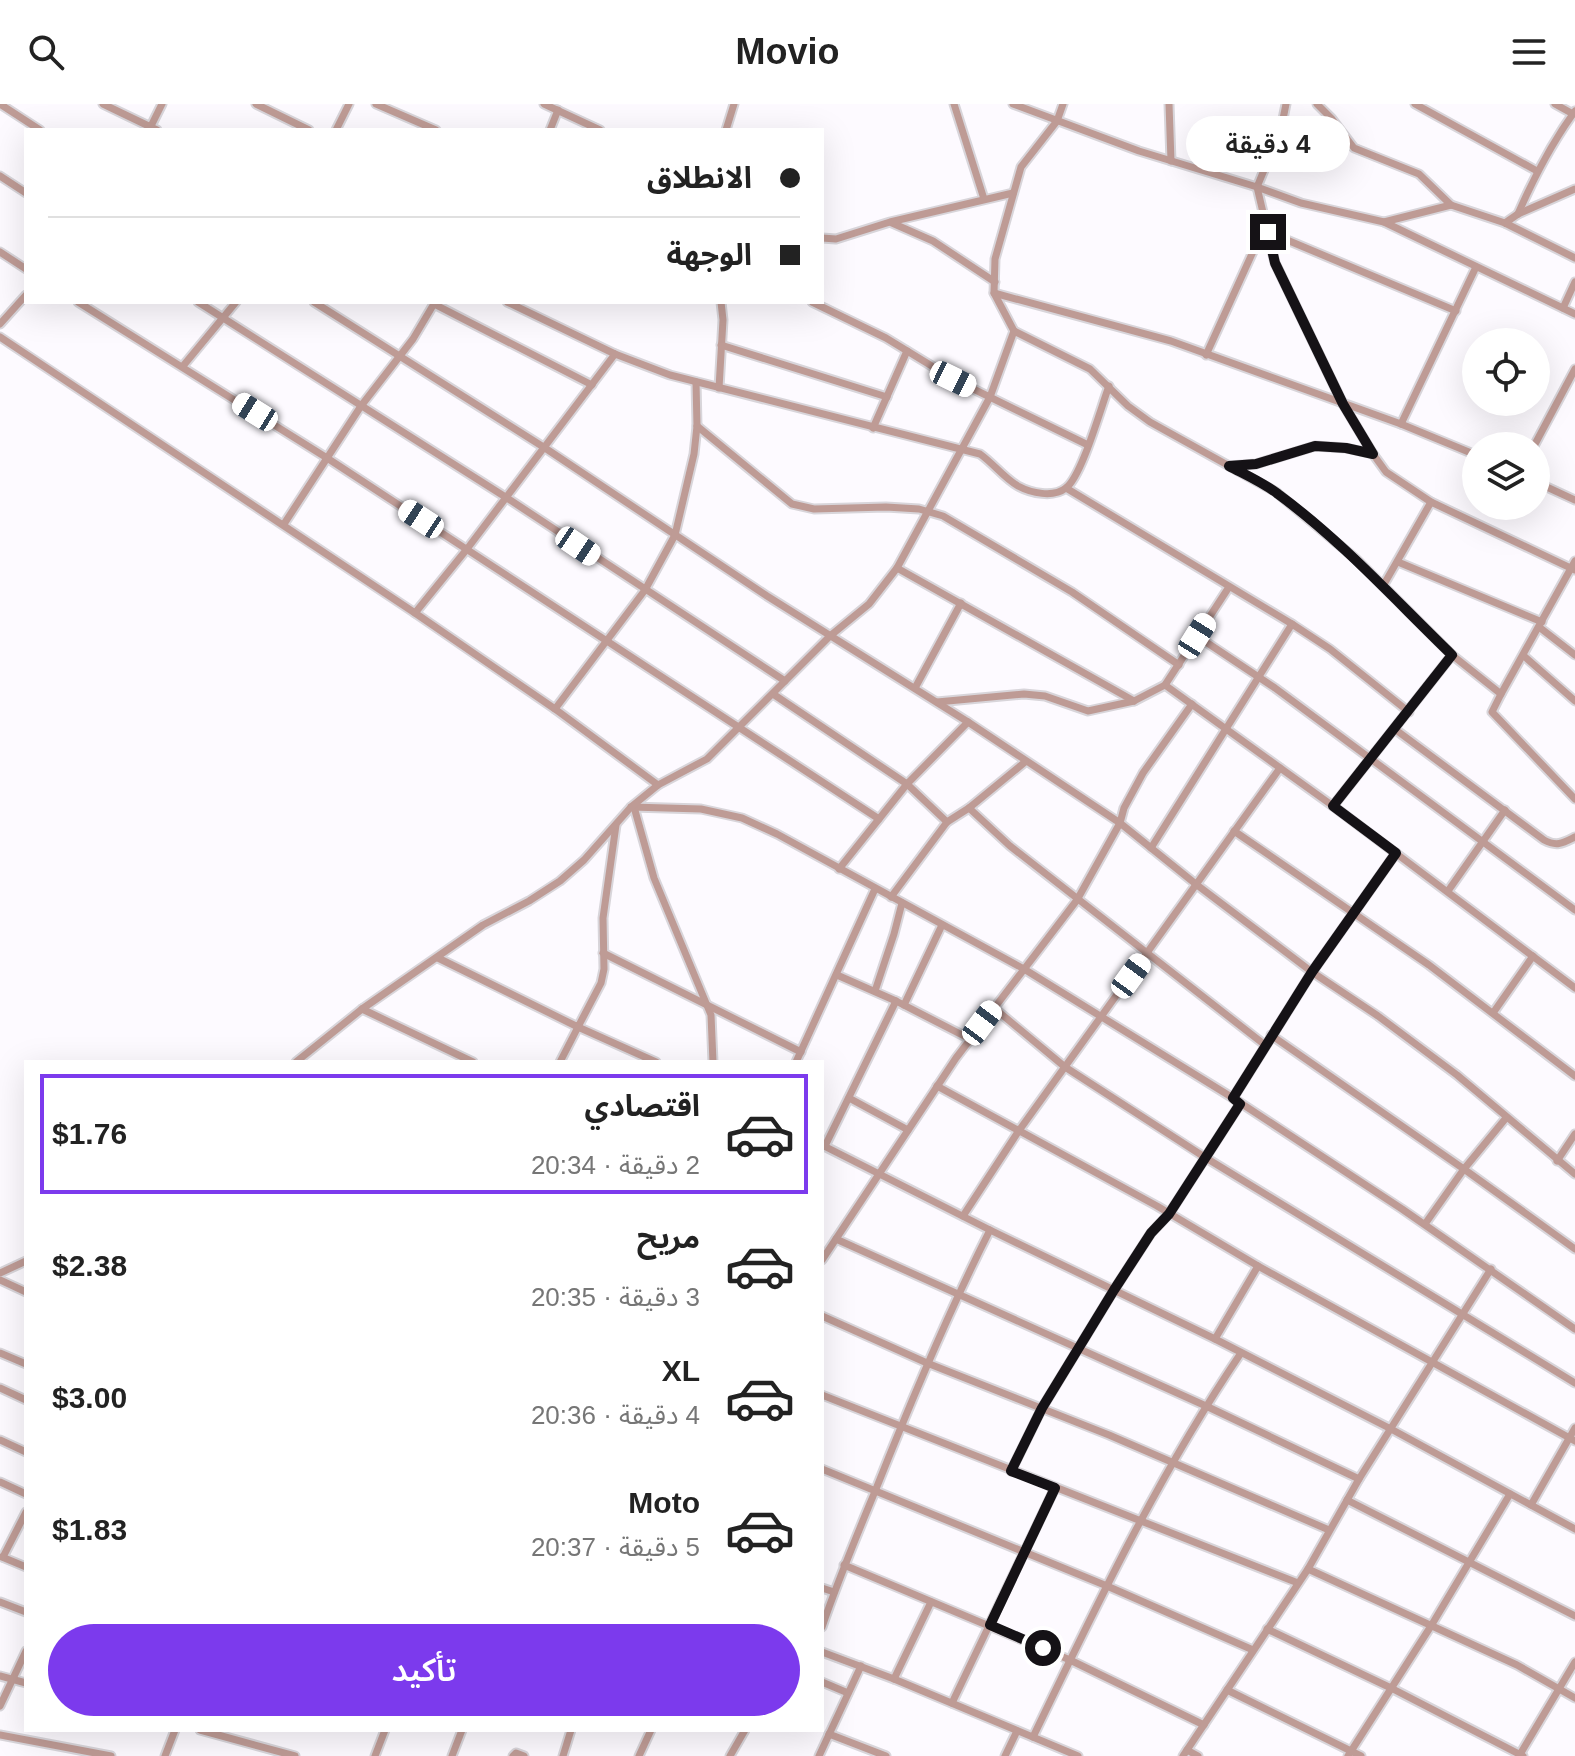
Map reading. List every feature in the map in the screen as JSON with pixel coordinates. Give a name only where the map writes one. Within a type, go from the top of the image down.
[{"type":"street","points":[[0,104],[37,128]]},
{"type":"street","points":[[103,104],[150,128]]},
{"type":"street","points":[[152,128],[162,104]]},
{"type":"street","points":[[256,104],[305,128]]},
{"type":"street","points":[[337,128],[349,104]]},
{"type":"street","points":[[379,104],[432,128]]},
{"type":"street","points":[[544,104],[596,128]]},
{"type":"street","points":[[727,128],[734,104]]},
{"type":"street","points":[[954,104],[984,199]]},
{"type":"street","points":[[1013,104],[1171,161],[1301,203],[1384,222],[1575,314]]},
{"type":"street","points":[[1063,104],[1057,121],[1021,167],[995,259],[994,293],[1014,331],[1090,369],[1128,406],[1150,422],[1276,492],[1356,559],[1452,655],[1501,694]]},
{"type":"street","points":[[1169,104],[1171,161]]},
{"type":"street","points":[[1286,104],[1281,129],[1257,187],[1275,263],[1343,404],[1373,454],[1386,472],[1431,502],[1574,566],[1492,712],[1575,799]]},
{"type":"street","points":[[1317,104],[1354,148],[1419,174],[1451,205],[1505,223],[1575,258]]},
{"type":"street","points":[[1415,104],[1537,171]]},
{"type":"street","points":[[1518,214],[1554,140],[1574,112],[1555,104]]},
{"type":"street","points":[[550,128],[555,107]]},
{"type":"street","points":[[0,176],[24,192]]},
{"type":"street","points":[[1505,223],[1518,214],[1575,189]]},
{"type":"street","points":[[824,238],[836,239],[890,222],[1013,193]]},
{"type":"street","points":[[1384,222],[1451,205]]},
{"type":"street","points":[[890,222],[933,241],[995,282]]},
{"type":"street","points":[[1267,228],[1456,311]]},
{"type":"street","points":[[1206,355],[1267,228]]},
{"type":"street","points":[[0,252],[24,268]]},
{"type":"street","points":[[1401,424],[1476,267]]},
{"type":"street","points":[[1563,308],[1575,282]]},
{"type":"street","points":[[994,293],[1158,337],[1401,424],[1462,449]]},
{"type":"street","points":[[0,324],[24,297]]},
{"type":"street","points":[[81,304],[327,458],[879,819]]},
{"type":"street","points":[[201,304],[507,498],[785,681]]},
{"type":"street","points":[[183,366],[234,304]]},
{"type":"street","points":[[317,304],[545,448],[1120,823],[1312,972],[1457,1075],[1575,1174]]},
{"type":"street","points":[[284,524],[361,406],[400,357],[434,304]]},
{"type":"street","points":[[437,304],[592,385]]},
{"type":"street","points":[[511,304],[615,354],[670,375],[980,454],[1017,485],[1033,492],[1052,493],[1066,488],[1088,445],[1109,386]]},
{"type":"street","points":[[719,388],[721,304]]},
{"type":"street","points":[[816,304],[886,338],[953,379],[1088,445]]},
{"type":"street","points":[[299,1060],[362,1009],[483,925],[560,881],[584,860],[632,807],[658,785],[707,759],[830,636],[869,604],[897,568],[930,511],[990,397],[1014,331]]},
{"type":"street","points":[[0,337],[415,613],[555,709],[658,785]]},
{"type":"street","points":[[721,345],[887,397]]},
{"type":"street","points":[[873,428],[907,351]]},
{"type":"street","points":[[415,613],[507,498],[615,354]]},
{"type":"street","points":[[1541,432],[1575,369]]},
{"type":"street","points":[[555,709],[645,590],[675,535],[694,454],[696,382]]},
{"type":"street","points":[[697,426],[792,504],[814,509],[886,507],[930,511],[943,516],[1072,592],[1179,665]]},
{"type":"street","points":[[1229,466],[1256,464],[1315,446],[1373,454]]},
{"type":"street","points":[[1066,488],[1292,624],[1330,649],[1409,712]]},
{"type":"street","points":[[1550,488],[1575,500]]},
{"type":"street","points":[[1383,586],[1431,502]]},
{"type":"street","points":[[1398,562],[1540,625],[1575,655]]},
{"type":"street","points":[[897,568],[1134,701]]},
{"type":"street","points":[[937,702],[1024,694],[1045,696],[1088,711],[1134,701],[1165,685],[1229,587]]},
{"type":"street","points":[[915,688],[961,603]]},
{"type":"street","points":[[1151,848],[1292,624]]},
{"type":"street","points":[[1197,636],[1372,759],[1575,910]]},
{"type":"street","points":[[1333,806],[1396,730],[1452,655]]},
{"type":"street","points":[[1524,656],[1575,701]]},
{"type":"street","points":[[1165,685],[1333,806],[1575,988]]},
{"type":"street","points":[[773,694],[907,784],[947,822]]},
{"type":"street","points":[[824,1257],[970,1039],[1077,900],[1120,823],[1124,808],[1143,773],[1192,704]]},
{"type":"street","points":[[839,869],[907,784],[968,722]]},
{"type":"street","points":[[1396,730],[1553,845],[1575,837]]},
{"type":"street","points":[[891,897],[947,822],[1025,762]]},
{"type":"street","points":[[963,1216],[1018,1132],[1280,768]]},
{"type":"street","points":[[632,807],[701,809],[742,818],[777,834],[1024,969],[1237,1101],[1425,1224],[1575,1329]]},
{"type":"street","points":[[632,807],[654,878],[707,1005],[713,1060]]},
{"type":"street","points":[[969,808],[1077,900],[1265,1045]]},
{"type":"street","points":[[1448,891],[1505,810]]},
{"type":"street","points":[[561,1060],[601,983],[604,969],[603,918],[617,823]]},
{"type":"street","points":[[1234,831],[1354,912],[1575,1076]]},
{"type":"street","points":[[1011,1471],[1042,1408],[1114,1290],[1206,1158],[1271,1035],[1396,853]]},
{"type":"street","points":[[797,1060],[875,889]]},
{"type":"street","points":[[875,991],[902,903]]},
{"type":"street","points":[[824,1144],[942,925]]},
{"type":"street","points":[[603,953],[801,1052]]},
{"type":"street","points":[[1493,1013],[1533,956]]},
{"type":"street","points":[[438,958],[652,1060]]},
{"type":"street","points":[[837,975],[970,1039]]},
{"type":"street","points":[[994,1008],[1065,1067],[1206,1158],[1575,1383]]},
{"type":"street","points":[[362,1009],[469,1060]]},
{"type":"street","points":[[1271,1035],[1575,1249]]},
{"type":"street","points":[[937,1086],[1572,1440]]},
{"type":"street","points":[[849,1098],[908,1130]]},
{"type":"street","points":[[1425,1224],[1464,1169],[1506,1118]]},
{"type":"street","points":[[1557,1161],[1575,1134]]},
{"type":"street","points":[[824,1147],[1215,1339],[1391,1429],[1575,1529]]},
{"type":"street","points":[[824,1621],[927,1363],[990,1230]]},
{"type":"street","points":[[836,1239],[1080,1348],[1359,1479]]},
{"type":"street","points":[[0,1273],[24,1262]]},
{"type":"street","points":[[1215,1339],[1258,1266]]},
{"type":"street","points":[[1198,1756],[1185,1753],[1308,1569],[1359,1479],[1491,1269]]},
{"type":"street","points":[[0,1280],[24,1291]]},
{"type":"street","points":[[824,1317],[927,1363],[1042,1408],[1329,1530]]},
{"type":"street","points":[[0,1353],[24,1363]]},
{"type":"street","points":[[1033,1737],[1171,1464],[1241,1353]]},
{"type":"street","points":[[0,1388],[24,1399]]},
{"type":"street","points":[[824,1396],[1298,1583]]},
{"type":"street","points":[[1531,1505],[1572,1440],[1575,1428]]},
{"type":"street","points":[[0,1440],[24,1451]]},
{"type":"street","points":[[824,1470],[1107,1586],[1253,1650]]},
{"type":"street","points":[[0,1482],[24,1493]]},
{"type":"street","points":[[952,1703],[1055,1488]]},
{"type":"street","points":[[1350,1753],[1510,1494]]},
{"type":"street","points":[[1347,1500],[1575,1616]]},
{"type":"street","points":[[24,1516],[2,1556],[24,1566]]},
{"type":"street","points":[[844,1565],[1070,1660],[1204,1725]]},
{"type":"street","points":[[1308,1569],[1538,1675],[1575,1698]]},
{"type":"street","points":[[824,1589],[834,1592]]},
{"type":"street","points":[[0,1602],[24,1611]]},
{"type":"street","points":[[894,1679],[931,1602]]},
{"type":"street","points":[[1267,1629],[1521,1755],[1575,1662]]},
{"type":"street","points":[[824,1653],[1078,1756]]},
{"type":"street","points":[[0,1706],[24,1655]]},
{"type":"street","points":[[819,1756],[861,1666]]},
{"type":"street","points":[[0,1676],[24,1682]]},
{"type":"street","points":[[824,1683],[848,1693]]},
{"type":"street","points":[[1227,1690],[1361,1756]]},
{"type":"street","points":[[1005,1756],[1017,1731]]},
{"type":"street","points":[[165,1756],[174,1732]]},
{"type":"street","points":[[207,1732],[295,1756]]},
{"type":"street","points":[[375,1756],[384,1732]]},
{"type":"street","points":[[452,1756],[461,1732]]},
{"type":"street","points":[[563,1756],[570,1732]]},
{"type":"street","points":[[639,1756],[650,1732]]},
{"type":"street","points":[[730,1756],[744,1732]]},
{"type":"street","points":[[829,1734],[886,1756]]},
{"type":"street","points":[[0,1735],[111,1756]]},
{"type":"street","points":[[513,1756],[516,1753],[524,1756]]},
{"type":"route","points":[[1043,1648],[990,1625],[1055,1488],[1011,1471],[1042,1408],[1114,1290],[1151,1233],[1169,1214],[1240,1104],[1233,1098],[1271,1035],[1396,853],[1333,806],[1396,730],[1452,655],[1356,559],[1320,528],[1276,492],[1229,466],[1256,464],[1315,446],[1373,454],[1343,404],[1275,263],[1268,232]]}]
